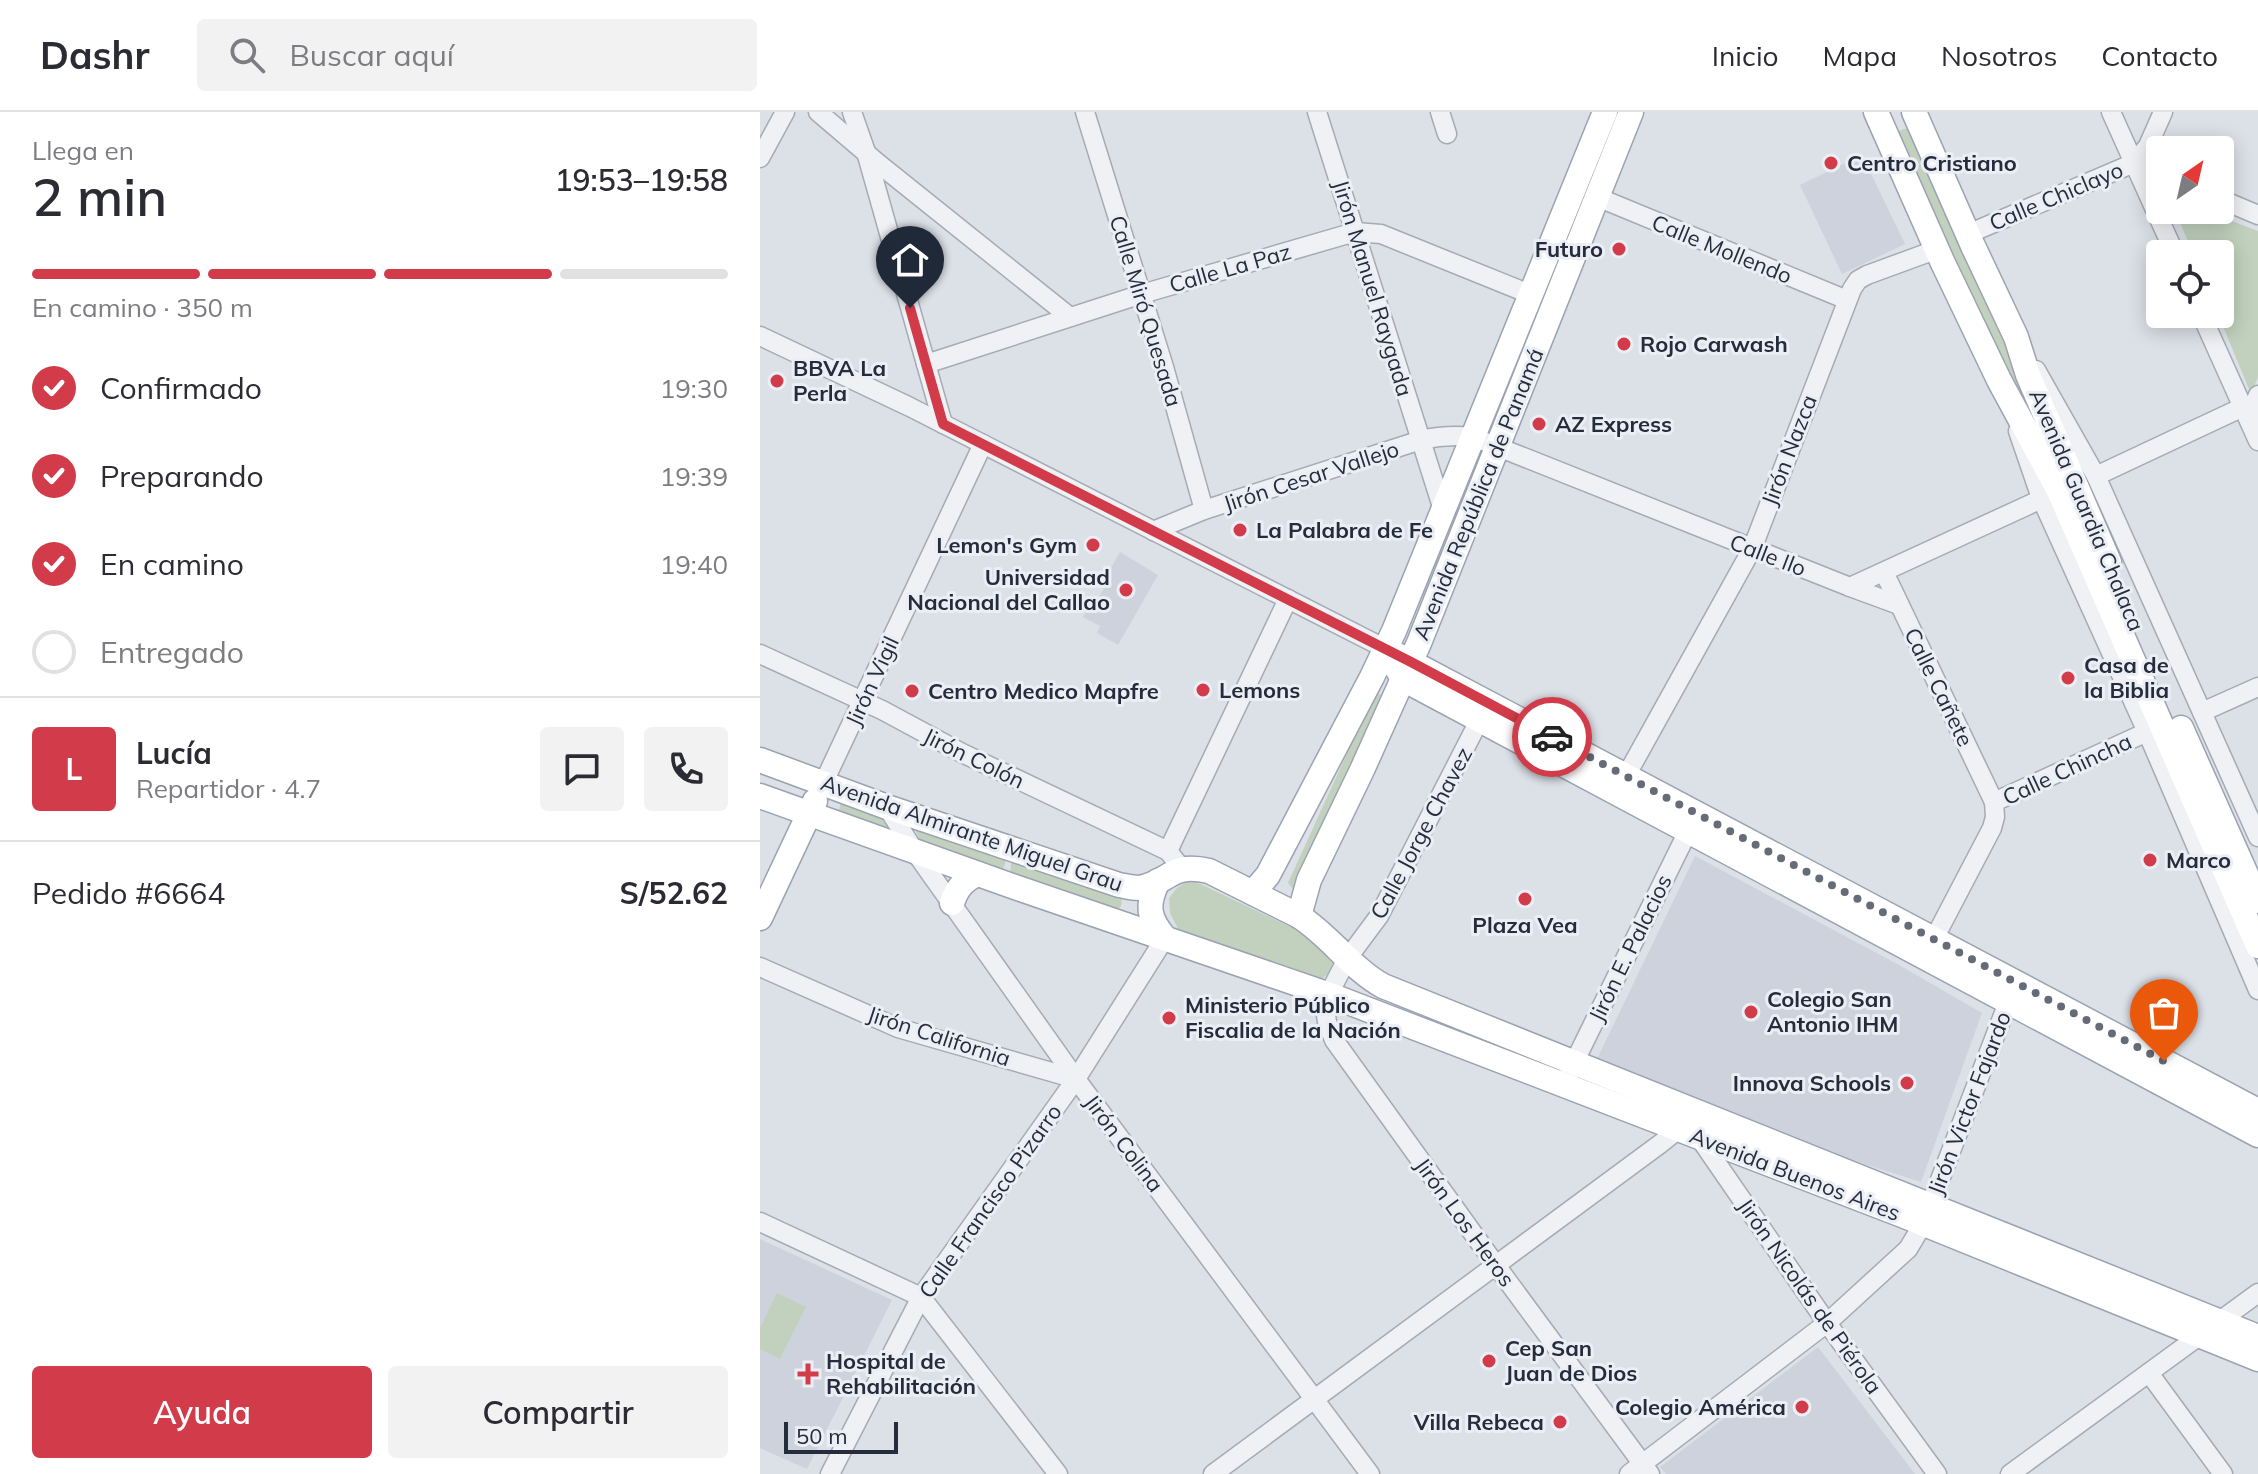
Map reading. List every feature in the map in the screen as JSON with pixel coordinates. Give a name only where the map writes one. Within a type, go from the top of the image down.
[{"type":"main road","name":"Avenida República de Panamá","points":[[1253,893],[1268,875],[1386,649],[1605,112]]},
{"type":"main road","name":"Avenida República de Panamá","points":[[1299,916],[1316,864],[1407,670],[1631,112]]},
{"type":"main road","points":[[1878,119],[1912,112]]},
{"type":"main road","name":"Avenida Guardia Chalaca","points":[[1912,112],[2016,337],[2114,594],[2258,946]]},
{"type":"main road","name":"Avenida Guardia Chalaca","points":[[1878,119],[2050,495],[2114,594],[2258,901]]},
{"type":"main road","points":[[1386,649],[1407,670],[2012,992],[2258,1135]]},
{"type":"main road","points":[[1484,711],[1626,776],[1693,822],[1934,939],[2012,992],[2258,1111]]},
{"type":"main road","name":"Avenida Almirante Miguel Grau","points":[[760,760],[887,807],[1119,885],[1136,888],[1158,881],[1175,860]]},
{"type":"main road","name":"Jirón Vigil","points":[[760,918],[823,784]]},
{"type":"main road","name":"Avenida Almirante Miguel Grau","points":[[760,796],[1330,995]]},
{"type":"main road","points":[[1012,886],[1007,877],[1007,867],[1011,858],[1020,852]]},
{"type":"main road","points":[[1175,860],[1209,871],[1299,916],[1347,959]]},
{"type":"main road","points":[[952,903],[956,890],[965,880],[977,874]]},
{"type":"main road","points":[[1158,881],[1151,895],[1150,911],[1155,925],[1165,938]]},
{"type":"main road","name":"Avenida Buenos Aires","points":[[1347,959],[1383,986],[1569,1073],[2208,1328],[2258,1359]]},
{"type":"main road","name":"Avenida Buenos Aires","points":[[1330,995],[1569,1073]]},
{"type":"main road","name":"Avenida Buenos Aires","points":[[2208,1328],[2258,1337]]},
{"type":"street","points":[[760,158],[785,112]]},
{"type":"street","points":[[818,112],[1070,317]]},
{"type":"street","points":[[852,112],[943,424]]},
{"type":"street","name":"Calle Miró Quesada","points":[[1085,112],[1142,294],[1204,510]]},
{"type":"street","name":"Jirón Manuel Raygada","points":[[1317,112],[1443,510]]},
{"type":"street","points":[[1440,112],[1447,134]]},
{"type":"street","points":[[2111,112],[2169,240]]},
{"type":"street","name":"Calle Chiclayo","points":[[1968,234],[2134,163],[2148,146],[2163,112]]},
{"type":"street","points":[[2134,163],[2146,168]]},
{"type":"street","name":"Calle Mollendo","points":[[1597,197],[1847,300]]},
{"type":"street","points":[[2234,205],[2258,215]]},
{"type":"street","name":"Calle La Paz","points":[[926,364],[1142,294],[1355,232],[1381,234],[1532,295]]},
{"type":"street","name":"Jirón Nazca","points":[[1626,776],[1752,549],[1847,300],[1858,280],[1938,249]]},
{"type":"street","points":[[2208,328],[2250,416],[2258,441]]},
{"type":"street","points":[[760,336],[943,424],[1386,649]]},
{"type":"street","name":"Avenida Guardia Chalaca","points":[[2016,337],[2096,476],[2258,837]]},
{"type":"street","points":[[2096,476],[2250,416],[2258,395]]},
{"type":"street","name":"Jirón Cesar Vallejo","points":[[1153,531],[1204,510],[1421,440],[1447,435],[1473,437]]},
{"type":"street","name":"Calle Ilo","points":[[1473,437],[1899,605]]},
{"type":"street","name":"Jirón Vigil","points":[[823,784],[983,444]]},
{"type":"street","points":[[1850,587],[2050,495]]},
{"type":"street","name":"Avenida Guardia Chalaca","points":[[2050,495],[2258,990]]},
{"type":"street","name":"Calle Cañete","points":[[1884,572],[1994,802]]},
{"type":"street","points":[[1175,860],[1288,599]]},
{"type":"street","name":"Jirón Colón","points":[[760,654],[862,701],[1175,860]]},
{"type":"street","points":[[2202,712],[2258,687]]},
{"type":"street","name":"Calle Jorge Chavez","points":[[1347,959],[1379,916],[1484,711]]},
{"type":"street","name":"Calle Chincha","points":[[1934,939],[1992,828],[1994,802],[2147,732]]},
{"type":"street","name":"Jirón Colina","points":[[887,807],[915,852],[1076,1079],[1370,1474]]},
{"type":"street","name":"Jirón E. Palacios","points":[[1569,1073],[1693,822]]},
{"type":"street","name":"Calle Francisco Pizarro","points":[[830,1474],[921,1297],[1076,1079],[1165,938]]},
{"type":"street","name":"Jirón Los Heros","points":[[1347,959],[1325,1008],[1334,1040],[1640,1471]]},
{"type":"street","name":"Jirón California","points":[[760,967],[898,1028],[1076,1079]]},
{"type":"street","name":"Jirón Victor Fajardo","points":[[1640,1471],[1827,1323],[1908,1249],[1927,1215],[2012,992]]},
{"type":"street","points":[[1213,1474],[1692,1122]]},
{"type":"street","name":"Jirón Nicolás de Piérola","points":[[1692,1122],[1827,1323],[1937,1474]]},
{"type":"street","points":[[760,1222],[921,1297],[1058,1474]]},
{"type":"street","points":[[2010,1474],[2258,1293]]},
{"type":"street","points":[[2149,1373],[2223,1474]]},
{"type":"shaded area","points":[[1862,155],[1905,244],[1842,274],[1800,185]]},
{"type":"shaded area","name":"Universidad Nacional del Callao","points":[[1120,552],[1158,575],[1118,645],[1097,633],[1100,626],[1083,617],[1088,608],[1091,610],[1096,603]]},
{"type":"shaded area","name":"Colegio San Antonio IHM","points":[[1695,856],[1982,1013],[1921,1182],[1833,1154],[1597,1059]]},
{"type":"shaded area","name":"Hospital de Rehabilitación","points":[[760,1239],[892,1300],[807,1469],[760,1448]]},
{"type":"shaded area","name":"Colegio América","points":[[1818,1347],[1915,1474],[1666,1474],[1660,1467]]},
{"type":"green space","points":[[1908,128],[2005,342],[2037,426],[1996,348],[1898,131]]},
{"type":"green space","points":[[2234,222],[2258,231],[2258,377],[2251,394],[2224,328],[2234,328],[2234,240],[2187,240],[2181,224]]},
{"type":"green space","points":[[1480,451],[1488,454],[1426,597],[1419,594]]},
{"type":"green space","points":[[1375,692],[1385,697],[1294,890],[1288,883]]},
{"type":"green space","points":[[842,798],[884,813],[894,837],[837,818]]},
{"type":"green space","points":[[911,822],[1007,857],[1000,879],[925,850]]},
{"type":"green space","points":[[1015,857],[1122,897],[1121,906],[1116,913],[1010,876]]},
{"type":"green space","points":[[1190,879],[1330,946],[1334,961],[1329,973],[1320,980],[1178,929],[1170,913],[1169,898]]},
{"type":"green space","points":[[777,1293],[806,1307],[780,1359],[760,1349],[760,1328]]},
{"type":"way so far","points":[[1552,737],[2164,1061]]},
{"type":"place","name":"Centro Cristiano","points":[[1831,163]]},
{"type":"place","name":"Futuro","points":[[1619,249]]},
{"type":"place","name":"Rojo Carwash","points":[[1624,344]]},
{"type":"place","name":"BBVA La Perla","points":[[777,381]]},
{"type":"place","name":"AZ Express","points":[[1539,424]]},
{"type":"place","name":"La Palabra de Fe","points":[[1240,530]]},
{"type":"place","name":"Lemon's Gym","points":[[1093,545]]},
{"type":"place","name":"Universidad Nacional del Callao","points":[[1126,590]]},
{"type":"place","name":"Casa de la Biblia","points":[[2068,678]]},
{"type":"place","name":"Lemons","points":[[1203,690]]},
{"type":"place","name":"Centro Medico Mapfre","points":[[912,691]]},
{"type":"place","name":"Marco","points":[[2150,860]]},
{"type":"place","name":"Plaza Vea","points":[[1525,899]]},
{"type":"place","name":"Colegio San Antonio IHM","points":[[1751,1012]]},
{"type":"place","name":"Ministerio Público Fiscalia de la Nación","points":[[1169,1018]]},
{"type":"place","name":"Innova Schools","points":[[1907,1083]]},
{"type":"place","name":"Cep San Juan de Dios","points":[[1489,1361]]},
{"type":"place","name":"Hospital de Rehabilitación","points":[[808,1374]]},
{"type":"place","name":"Colegio América","points":[[1802,1407]]},
{"type":"place","name":"Villa Rebeca","points":[[1560,1422]]},
{"type":"route","points":[[910,308],[943,424],[1552,737]]}]
